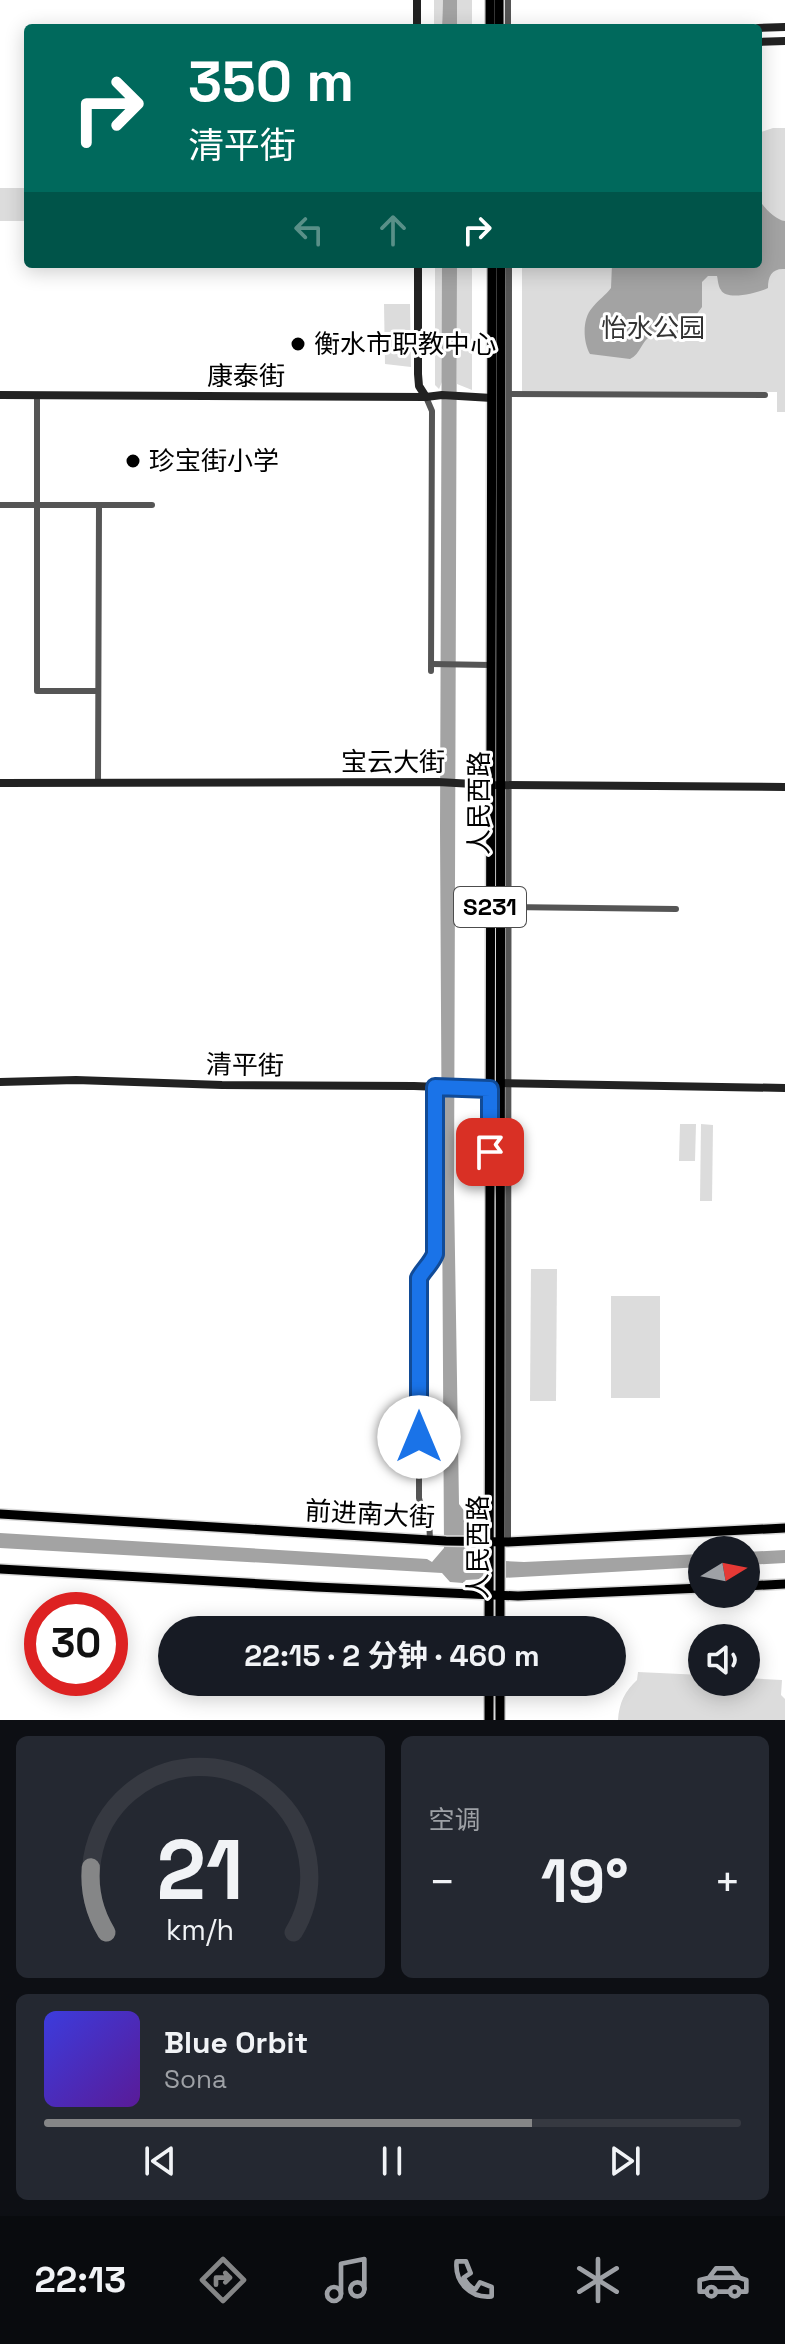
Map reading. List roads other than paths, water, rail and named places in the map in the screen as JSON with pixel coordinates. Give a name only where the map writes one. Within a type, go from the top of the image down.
[{"type":"main road","points":[[490,0],[490,24]]},
{"type":"main road","points":[[499,0],[499,24]]},
{"type":"main road","name":"人民西路","points":[[489,1616],[489,1591],[497,1545],[505,907],[491,665],[492,268]]},
{"type":"main road","name":"人民西路","points":[[500,1616],[490,1089],[500,785],[501,268]]},
{"type":"main road","name":"前进南大街","points":[[0,1514],[472,1541],[497,1545],[785,1528]]},
{"type":"main road","points":[[0,1569],[489,1591],[688,1588]]},
{"type":"main road","points":[[760,1585],[785,1584]]},
{"type":"main road","points":[[489,1696],[489,1720]]},
{"type":"main road","points":[[500,1696],[500,1720]]},
{"type":"street","points":[[417,0],[417,24]]},
{"type":"street","points":[[508,0],[508,24]]},
{"type":"street","points":[[762,28],[785,27]]},
{"type":"street","points":[[762,42],[785,41]]},
{"type":"street","points":[[418,268],[419,386],[432,411],[434,666],[491,665]]},
{"type":"street","points":[[500,785],[509,268]]},
{"type":"street","points":[[509,394],[765,395]]},
{"type":"street","name":"康泰街","points":[[0,395],[442,395],[492,398]]},
{"type":"street","points":[[37,395],[37,691],[98,691]]},
{"type":"street","points":[[0,505],[152,505]]},
{"type":"street","points":[[98,783],[99,505]]},
{"type":"street","name":"宝云大街","points":[[0,783],[457,782],[785,787]]},
{"type":"street","points":[[505,907],[676,909]]},
{"type":"street","name":"清平街","points":[[0,1082],[76,1080],[490,1089]]},
{"type":"street","points":[[504,1083],[785,1088]]},
{"type":"street","points":[[432,1540],[429,1518],[419,1498],[419,1278],[435,1254],[437,1087]]},
{"type":"place","name":"衡水市职教中心","points":[[298,344]]},
{"type":"place","name":"珍宝街小学","points":[[133,461]]},
{"type":"park label","name":"怡水公园","points":[[653,328]]}]
